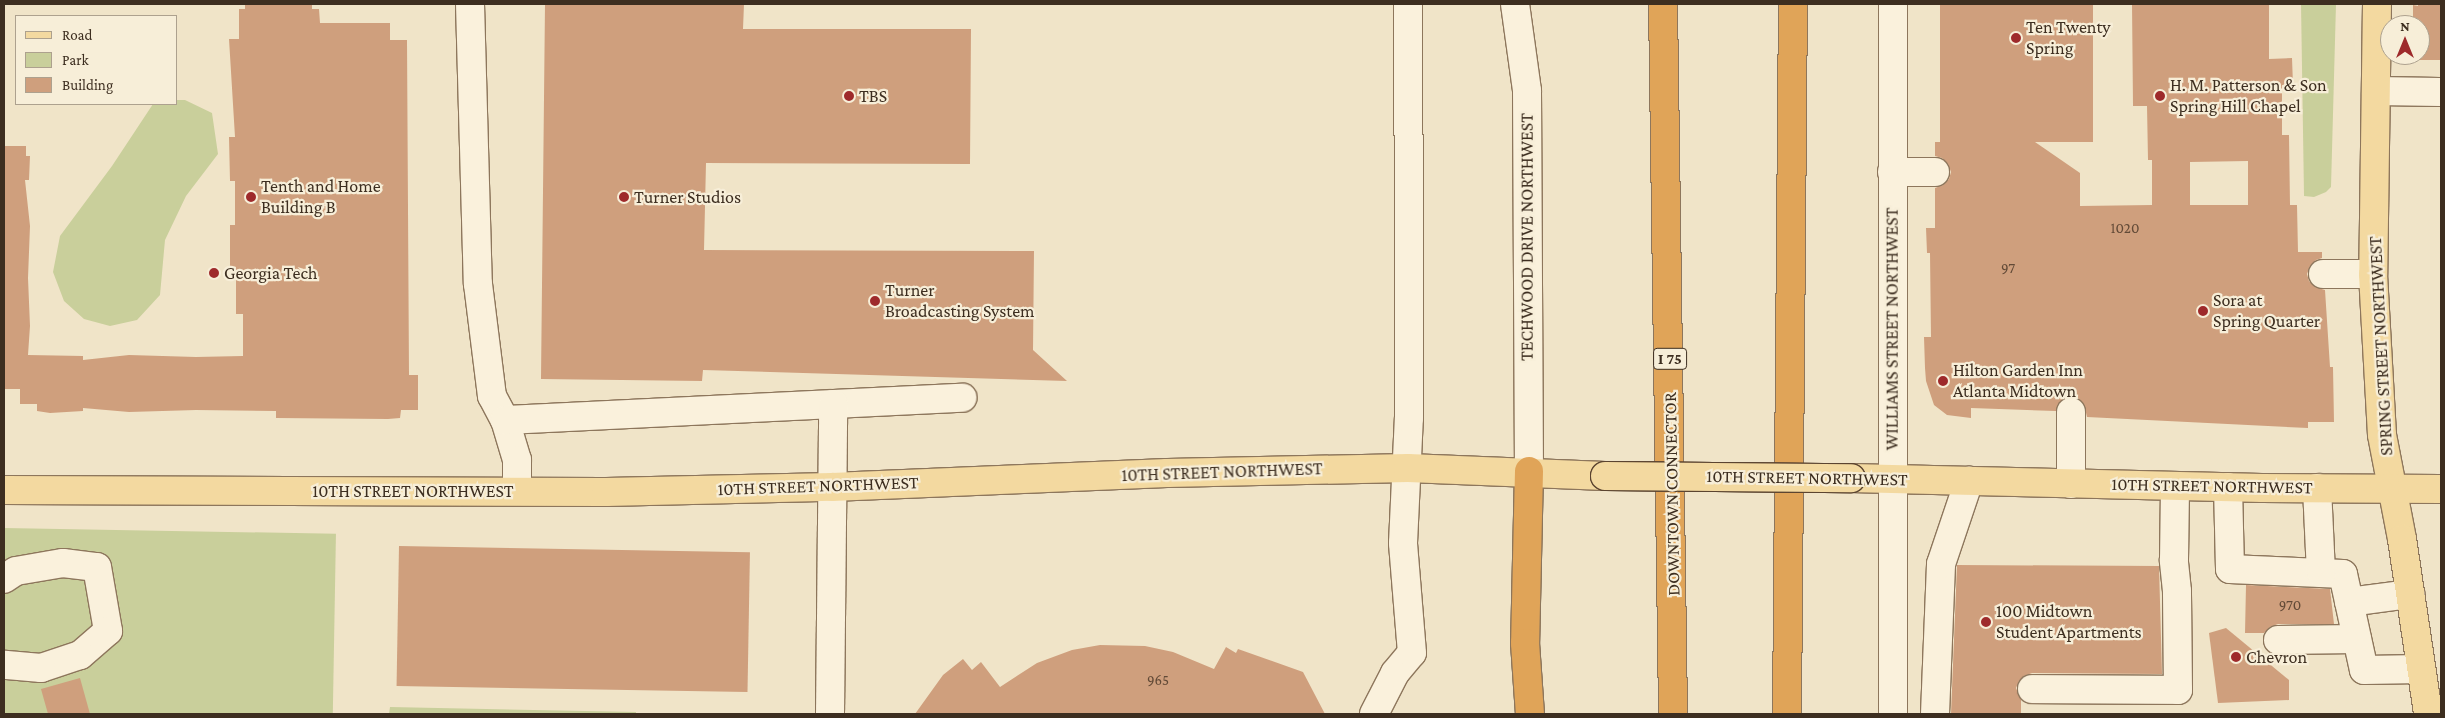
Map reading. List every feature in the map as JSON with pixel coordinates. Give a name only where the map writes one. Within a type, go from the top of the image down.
[{"type":"highway","name":"DOWNTOWN CONNECTOR","points":[[1663,4],[1673,578],[1673,714]]},
{"type":"highway","points":[[1787,714],[1793,4]]},
{"type":"highway","points":[[1528,471],[1525,643],[1530,714]]},
{"type":"main road","name":"SPRING STREET NORTHWEST","points":[[2377,4],[2373,274],[2382,435],[2410,594],[2428,714]]},
{"type":"main road","name":"10TH STREET NORTHWEST","points":[[4,490],[606,492],[832,487],[1167,473],[1408,468],[1528,471],[1605,476],[1851,478],[2228,487],[2441,489]]},
{"type":"street","points":[[470,4],[478,284],[492,396],[505,420],[517,460],[517,491]]},
{"type":"street","points":[[1374,714],[1395,673],[1412,653],[1403,544],[1408,468],[1408,4]]},
{"type":"street","name":"TECHWOOD DRIVE NORTHWEST","points":[[1515,4],[1527,91],[1528,471]]},
{"type":"street","name":"WILLIAMS STREET NORTHWEST","points":[[1892,4],[1891,479],[1893,714]]},
{"type":"street","points":[[2376,91],[2441,92]]},
{"type":"street","points":[[1892,172],[1935,172]]},
{"type":"street","points":[[2323,274],[2373,274]]},
{"type":"street","points":[[505,420],[962,398]]},
{"type":"street","points":[[830,714],[833,404]]},
{"type":"street","points":[[2071,412],[2071,484]]},
{"type":"street","points":[[1935,714],[1941,564],[1969,481]]},
{"type":"street","points":[[2032,689],[2178,690],[2177,591],[2174,560],[2176,486]]},
{"type":"street","points":[[2228,487],[2230,569],[2343,574],[2364,670],[2421,669]]},
{"type":"street","points":[[2317,488],[2320,573]]},
{"type":"street","points":[[4,579],[16,571],[63,563],[97,567],[108,630],[80,655],[41,668],[4,665]]},
{"type":"street","points":[[2349,602],[2410,594]]},
{"type":"street","points":[[2278,640],[2358,639]]},
{"type":"green space","points":[[2301,4],[2336,4],[2331,187],[2326,192],[2314,197],[2304,196]]},
{"type":"green space","points":[[178,100],[185,100],[212,113],[218,154],[186,196],[165,240],[160,295],[137,320],[110,326],[84,319],[64,301],[53,272],[60,236],[112,166],[152,105],[178,105]]},
{"type":"green space","points":[[4,528],[336,534],[333,714],[4,714]]},
{"type":"green space","points":[[390,707],[636,712],[636,714],[389,714]]},
{"type":"building","points":[[245,4],[312,4],[312,9],[319,9],[320,23],[390,23],[390,40],[407,40],[409,375],[418,375],[418,410],[401,410],[400,418],[388,419],[276,418],[276,411],[196,410],[129,412],[83,408],[83,411],[50,413],[37,411],[37,404],[20,404],[20,389],[4,389],[4,146],[26,146],[26,156],[30,156],[29,180],[25,180],[30,226],[28,278],[30,326],[28,355],[83,356],[83,360],[129,355],[243,356],[243,314],[236,314],[236,269],[230,269],[230,225],[235,225],[235,181],[230,181],[229,137],[235,137],[229,39],[239,39],[239,9],[245,9]]},
{"type":"building","points":[[545,4],[744,4],[743,29],[971,29],[970,164],[706,163],[704,250],[1034,251],[1033,350],[1067,381],[703,370],[702,381],[541,379]]},
{"type":"building","points":[[1940,4],[2093,4],[2093,142],[2035,142],[2080,173],[2080,206],[2152,205],[2152,160],[2148,160],[2147,106],[2133,106],[2132,4],[2269,4],[2269,59],[2292,58],[2293,85],[2282,85],[2282,135],[2289,135],[2290,205],[2297,205],[2298,252],[2322,252],[2322,258],[2316,260],[2310,266],[2307,274],[2309,281],[2315,287],[2325,290],[2330,367],[2333,367],[2334,422],[2308,422],[2308,428],[2087,417],[2084,404],[2078,398],[2071,396],[2063,399],[2058,404],[2056,411],[1971,408],[1971,418],[1947,415],[1934,405],[1926,381],[1924,337],[1931,337],[1930,253],[1927,253],[1926,228],[1935,228],[1935,188],[1943,185],[1949,179],[1951,172],[1948,164],[1942,158],[1935,156],[1935,142],[1940,142]],"holes":[[[2248,161],[2248,205],[2190,205],[2190,162]]]},
{"type":"building","points":[[2418,4],[2441,4],[2441,60],[2430,60],[2430,15],[2413,15],[2413,5],[2418,6]]},
{"type":"building","points":[[399,546],[750,552],[748,692],[397,686]]},
{"type":"building","points":[[1957,565],[2159,566],[2162,674],[2032,673],[2024,676],[2016,688],[2021,700],[2021,714],[1951,714]]},
{"type":"building","name":"Chevron","points":[[2246,585],[2330,589],[2334,624],[2278,624],[2270,627],[2264,633],[2245,633]]},
{"type":"building","name":"Chevron","points":[[2226,628],[2289,680],[2289,700],[2218,703],[2209,633]]},
{"type":"building","points":[[1100,645],[1145,646],[1173,652],[1214,669],[1226,647],[1236,653],[1238,649],[1303,672],[1325,714],[915,714],[943,675],[963,659],[972,670],[981,662],[1000,687],[1037,663],[1072,650]]},
{"type":"building","points":[[80,678],[90,714],[48,714],[41,689]]},
{"type":"place","name":"Ten Twenty Spring","points":[[2016,38]]},
{"type":"place","name":"TBS","points":[[849,96]]},
{"type":"place","name":"H. M. Patterson & Son Spring Hill Chapel","points":[[2160,96]]},
{"type":"place","name":"Tenth and Home Building B","points":[[251,197]]},
{"type":"place","name":"Turner Studios","points":[[624,197]]},
{"type":"place","name":"Georgia Tech","points":[[214,273]]},
{"type":"place","name":"Turner Broadcasting System","points":[[875,301]]},
{"type":"place","name":"Sora at Spring Quarter","points":[[2203,311]]},
{"type":"place","name":"Hilton Garden Inn Atlanta Midtown","points":[[1943,381]]},
{"type":"place","name":"100 Midtown Student Apartments","points":[[1986,622]]},
{"type":"place","name":"Chevron","points":[[2236,657]]}]
